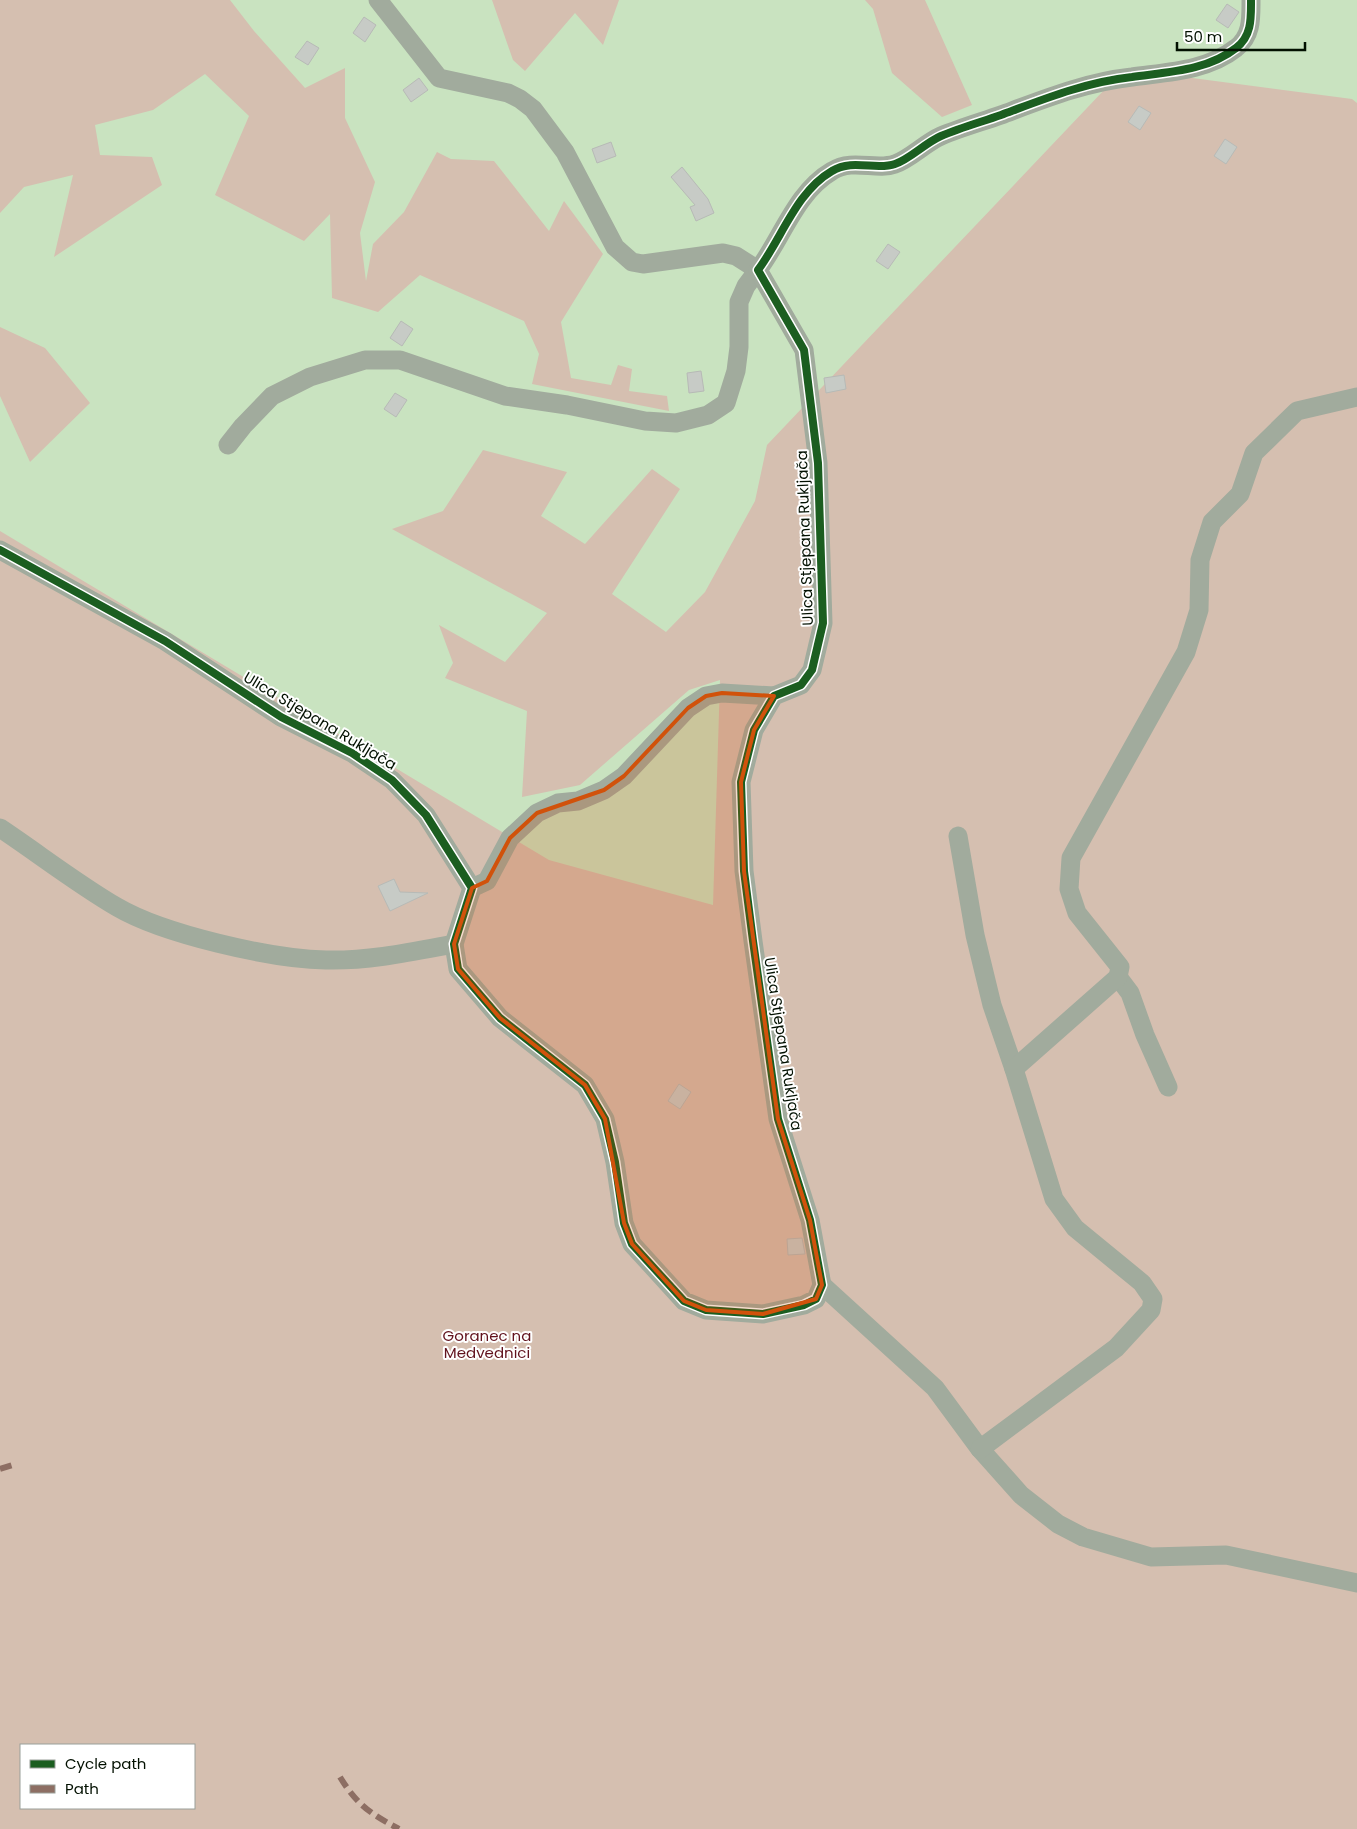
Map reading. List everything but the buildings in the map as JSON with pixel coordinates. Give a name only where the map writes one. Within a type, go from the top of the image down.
[{"type":"street","points":[[378,0],[439,78],[508,93],[534,109],[565,152],[599,220],[623,256],[632,262],[643,264],[723,253],[736,256],[758,270]]},
{"type":"street","points":[[228,445],[272,396],[310,377],[365,360],[400,360],[505,396],[567,405],[645,421],[676,423],[708,415],[726,403],[736,371],[739,347],[739,302],[746,286],[808,191],[821,177],[835,169],[848,165],[895,164],[939,137],[1049,96],[1109,80],[1181,71],[1223,57],[1238,48],[1246,37],[1251,22],[1251,0]]},
{"type":"street","name":"Ulica Stjepana Rukljača","points":[[0,550],[165,641],[281,716],[352,754],[392,780],[426,815],[472,888],[487,881],[510,838],[537,813],[558,803],[578,801],[604,790],[624,776],[688,708],[706,696],[722,693],[774,696],[801,685],[812,670],[823,623],[818,462],[804,350],[758,270]]},
{"type":"street","points":[[1014,1069],[1118,977],[1120,967],[1076,913],[1069,889],[1070,858],[1186,652],[1199,610],[1200,560],[1212,522],[1240,494],[1254,453],[1297,411],[1357,398]]},
{"type":"street","name":"Ulica Stjepana Rukljača","points":[[774,696],[754,730],[741,782],[744,871],[778,1119],[810,1220],[822,1285]]},
{"type":"street","points":[[0,828],[118,907],[174,931],[262,952],[325,960],[383,957],[454,944]]},
{"type":"street","points":[[958,836],[975,935],[992,1004],[1054,1199],[1075,1228],[1142,1283],[1153,1300],[1151,1310],[1116,1348],[980,1449]]},
{"type":"street","points":[[472,888],[454,944],[458,970],[500,1018],[585,1085],[604,1119],[615,1162],[624,1223],[632,1244],[684,1301],[706,1310],[763,1314],[804,1305],[816,1298],[822,1285],[935,1388],[980,1449],[1021,1495],[1058,1524],[1083,1537],[1151,1557],[1226,1555],[1357,1583]]},
{"type":"street","points":[[1118,977],[1130,994],[1145,1036],[1168,1087]]},
{"type":"highlighted area","points":[[722,693],[774,696],[754,730],[741,782],[744,871],[778,1119],[810,1220],[822,1285],[816,1299],[763,1314],[706,1310],[684,1301],[632,1244],[624,1223],[605,1119],[585,1085],[500,1018],[458,969],[454,944],[472,888],[487,881],[510,838],[537,813],[604,790],[624,776],[688,708],[706,696]]},
{"type":"green space","points":[[0,0],[230,0],[254,31],[305,88],[345,68],[345,118],[375,182],[360,233],[366,281],[373,244],[404,212],[437,152],[451,159],[494,161],[549,231],[564,201],[603,254],[561,322],[571,378],[611,385],[618,365],[632,369],[629,391],[667,396],[669,411],[532,384],[539,354],[524,321],[420,275],[378,312],[332,298],[330,214],[304,241],[215,195],[249,116],[205,74],[153,110],[95,125],[100,155],[152,157],[162,185],[54,257],[73,175],[24,187],[0,213]]},
{"type":"green space","points":[[492,0],[619,0],[603,45],[575,13],[525,71],[513,60]]},
{"type":"green space","points":[[865,0],[925,0],[972,105],[942,117],[892,73],[873,9]]},
{"type":"green space","name":"Goranec na Medvednici","points":[[1124,69],[1352,99],[1357,103],[1357,1829],[0,1829],[0,531],[549,860],[713,905],[720,680],[689,690],[580,785],[522,797],[527,711],[445,678],[453,663],[439,625],[505,662],[547,613],[392,529],[443,511],[483,450],[567,472],[541,516],[585,544],[652,469],[680,489],[612,594],[666,632],[705,592],[755,501],[767,445]]},
{"type":"green space","points":[[0,327],[45,348],[90,403],[30,462],[0,396]]},
{"type":"marked path","points":[[0,1469],[13,1465]]},
{"type":"marked path","points":[[340,1777],[352,1795],[365,1808],[399,1829]]},
{"type":"cycle path","points":[[0,550],[165,641],[281,717],[352,753],[392,780],[426,815],[472,888],[454,944],[458,969],[500,1018],[585,1085],[605,1119],[615,1162],[624,1223],[632,1244],[684,1301],[706,1310],[763,1314],[804,1305],[816,1299],[822,1285],[810,1220],[778,1119],[744,871],[741,782],[754,730],[774,696],[801,685],[812,670],[823,623],[818,463],[804,350],[758,270],[799,203],[819,180],[832,171],[848,165],[888,166],[895,164],[941,136],[1082,87],[1115,79],[1173,72],[1212,62],[1225,56],[1245,38],[1250,26],[1251,0]]}]
